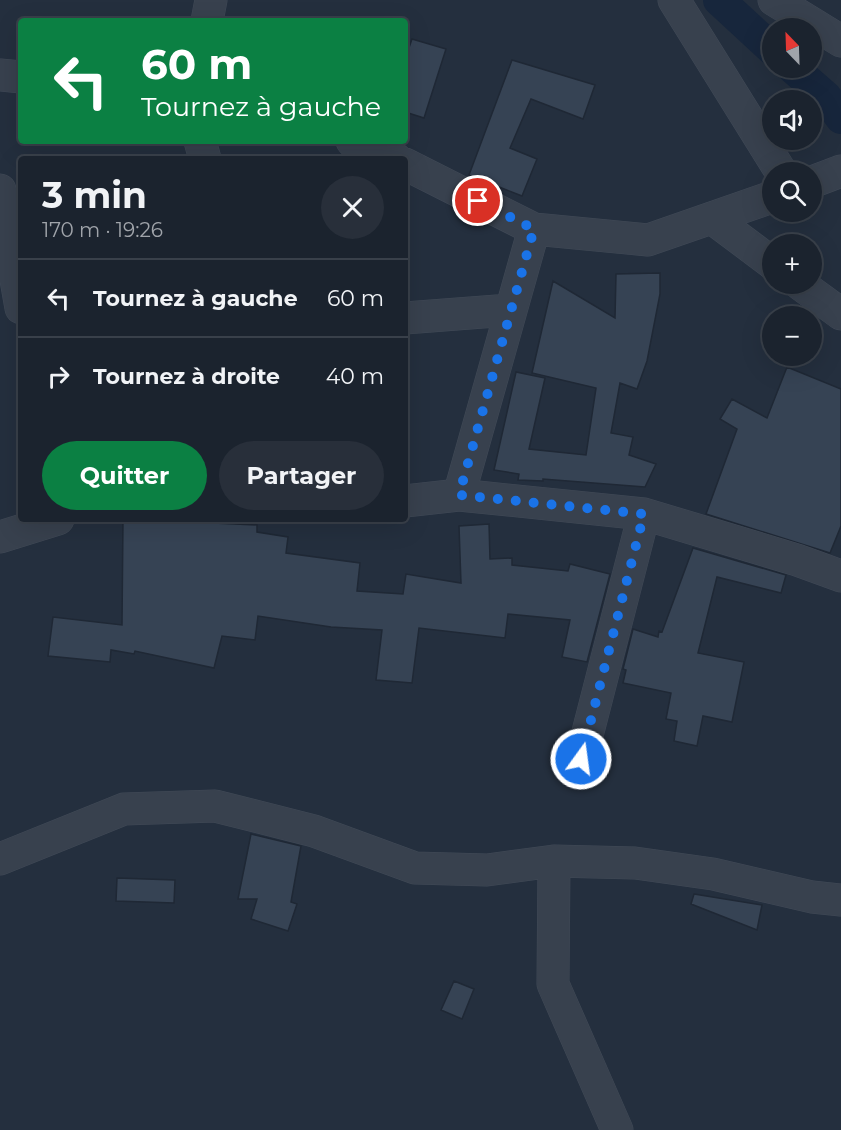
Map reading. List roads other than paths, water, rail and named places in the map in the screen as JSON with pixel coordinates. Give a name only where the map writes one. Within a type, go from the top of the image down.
[{"type":"street","points":[[208,18],[212,0]]},
{"type":"street","points":[[674,0],[775,162]]},
{"type":"street","points":[[774,0],[841,41]]},
{"type":"street","points":[[0,75],[18,77]]},
{"type":"street","points":[[363,144],[390,156]]},
{"type":"street","points":[[408,166],[534,229],[648,240],[762,200]]},
{"type":"street","points":[[822,178],[841,171]]},
{"type":"street","points":[[0,190],[18,291]]},
{"type":"street","points":[[712,218],[762,256]]},
{"type":"street","points":[[459,495],[534,229]]},
{"type":"street","points":[[814,294],[841,314]]},
{"type":"street","points":[[408,318],[510,310]]},
{"type":"street","points":[[408,501],[459,495],[644,514],[797,560],[841,576]]},
{"type":"street","points":[[581,759],[644,514]]},
{"type":"street","points":[[0,537],[48,522]]},
{"type":"street","points":[[0,859],[124,809],[215,806],[314,831],[415,868],[487,870],[554,861],[646,864],[713,874],[812,897],[841,900]]},
{"type":"street","points":[[554,861],[553,984],[617,1130]]},
{"type":"waterway","points":[[719,0],[762,40]]},
{"type":"waterway","points":[[804,78],[826,97],[841,118]]}]
